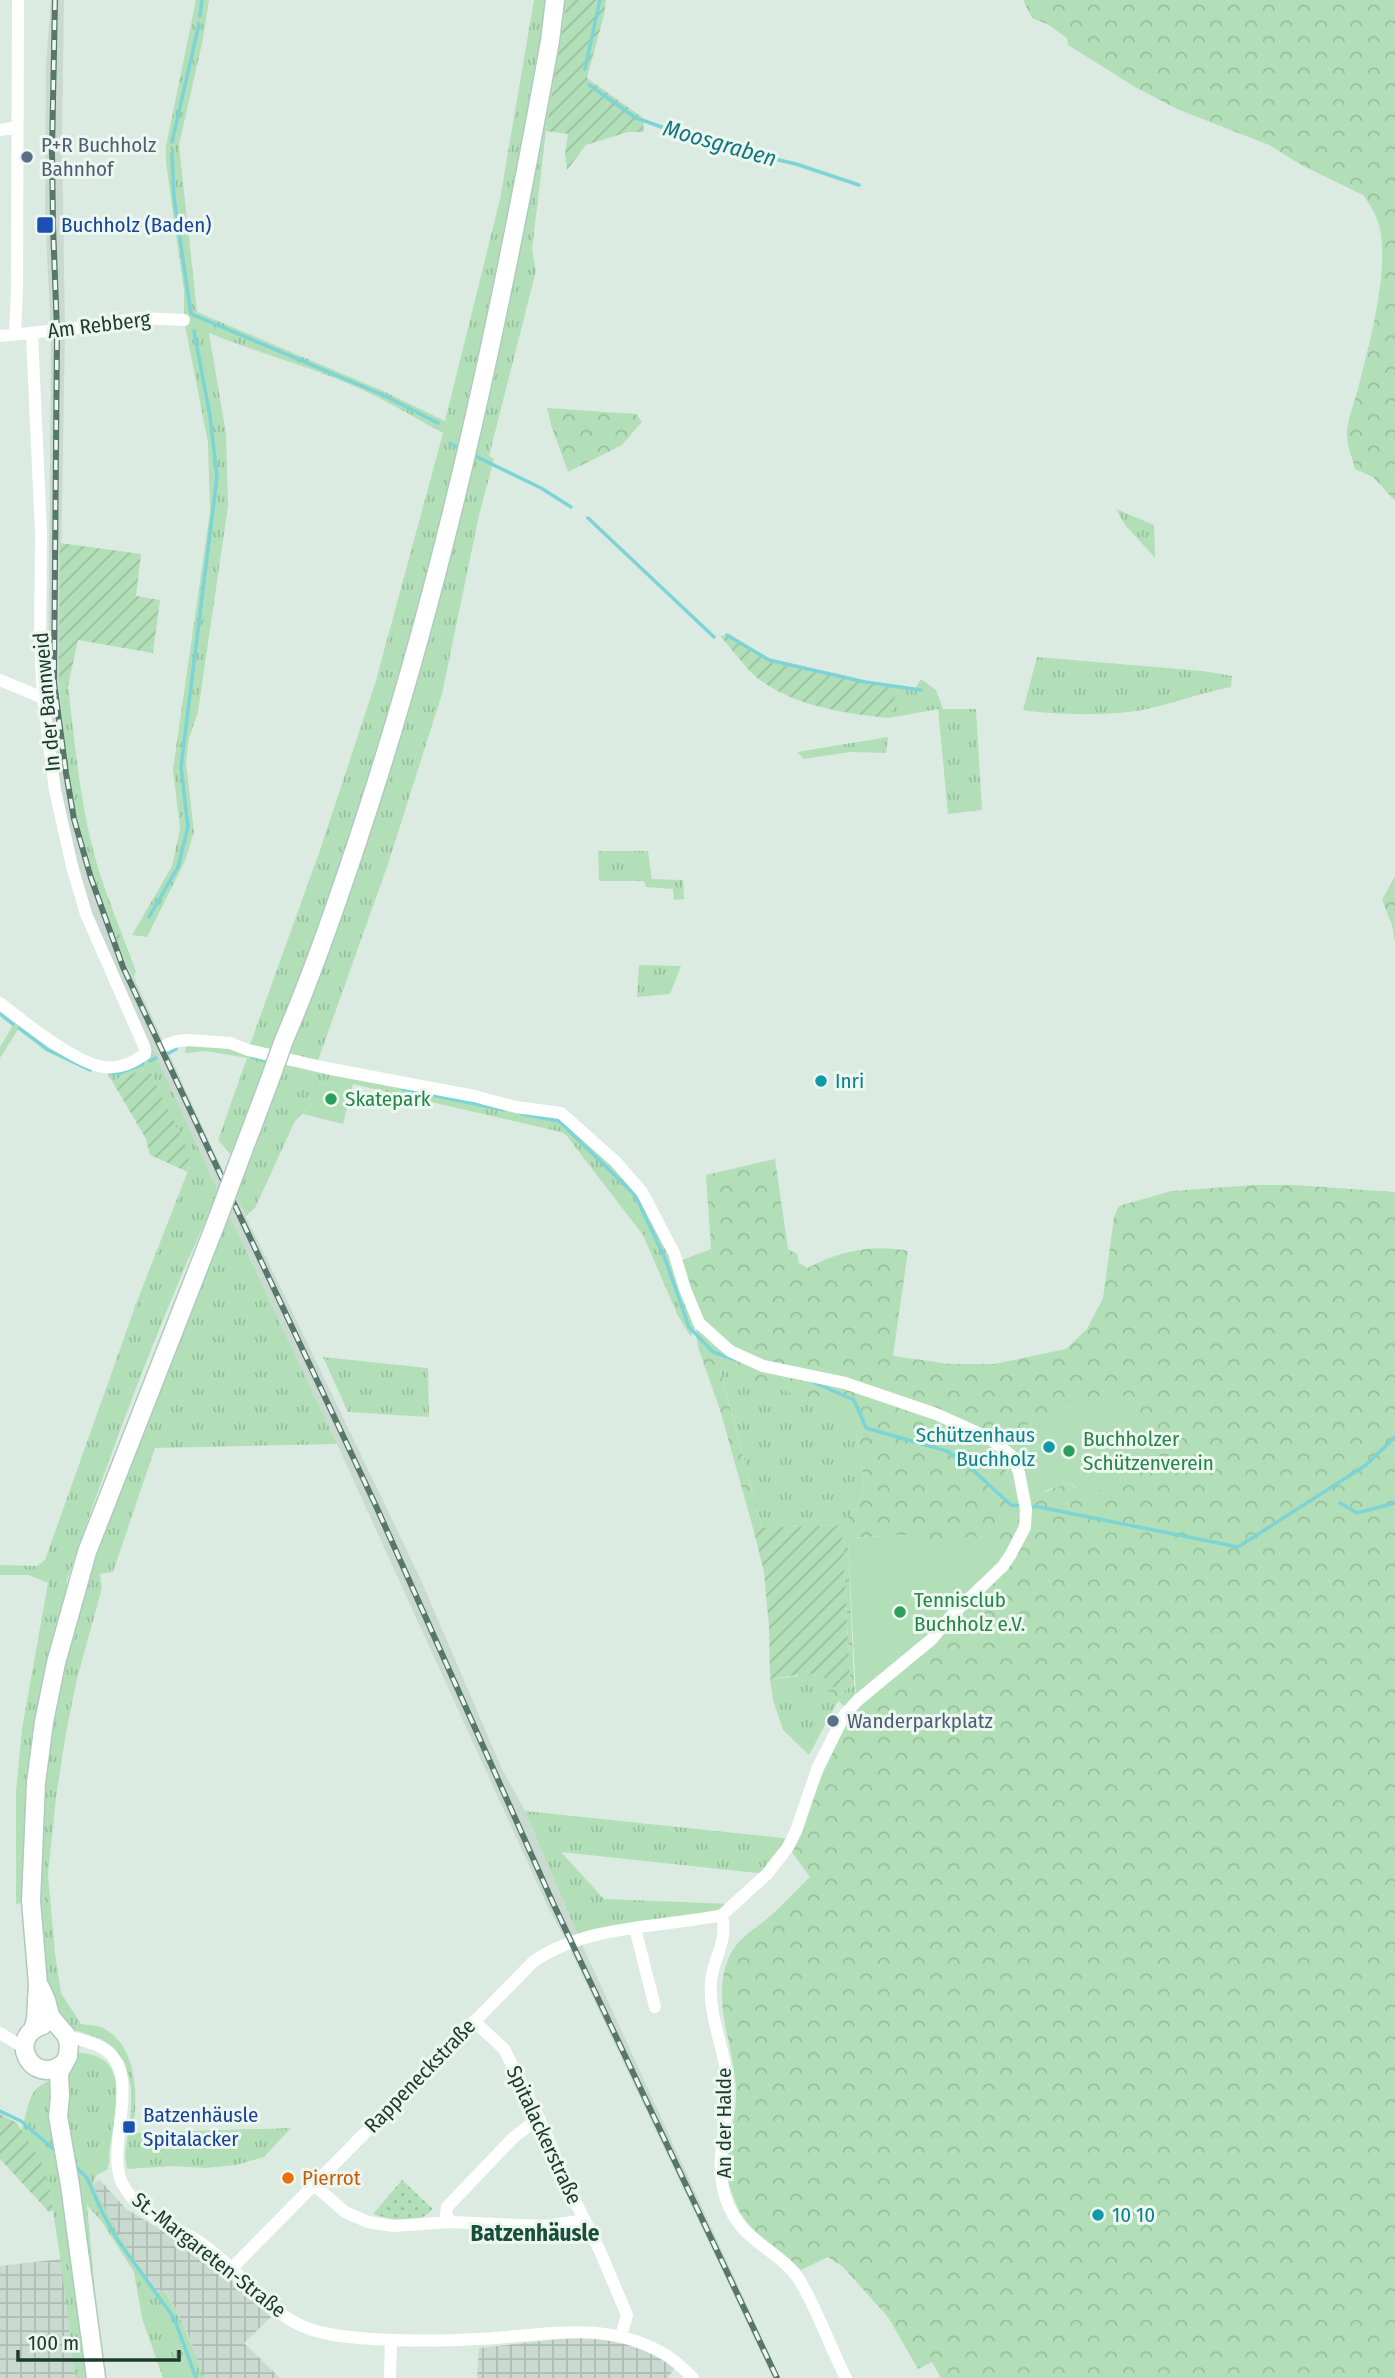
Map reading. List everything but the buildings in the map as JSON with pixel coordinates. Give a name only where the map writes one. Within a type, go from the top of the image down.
[{"type":"main road","points":[[64,2045],[49,2070],[39,2069],[29,2061],[29,2037],[36,2020],[38,1984],[31,1901],[36,1783],[44,1722],[56,1663],[87,1552],[304,994],[390,742],[474,427],[515,233],[555,0]]},
{"type":"main road","points":[[38,1984],[64,2045],[59,2073],[58,2116],[96,2378]]},
{"type":"main road","points":[[29,2037],[46,2024],[64,2045]]},
{"type":"main road","points":[[39,2069],[49,2101],[58,2116]]},
{"type":"street","points":[[15,334],[18,288],[18,0]]},
{"type":"street","points":[[0,130],[17,127]]},
{"type":"street","name":"Am Rebberg","points":[[0,336],[88,327],[140,318],[184,320]]},
{"type":"street","name":"In der Bannweid","points":[[0,1003],[76,1056],[101,1067],[119,1067],[135,1062],[145,1054],[144,1046],[86,915],[55,790],[43,698],[40,642],[41,533],[32,334]]},
{"type":"street","points":[[0,680],[43,698]]},
{"type":"street","points":[[166,1045],[188,1040],[230,1043],[248,1050],[326,1068],[474,1096],[516,1107],[561,1112],[616,1162],[642,1192],[674,1253],[699,1323],[730,1351],[763,1366],[845,1383],[936,1414],[991,1439],[1013,1457],[1019,1472],[1025,1507],[1025,1527],[1003,1566],[967,1598],[932,1639],[858,1700],[845,1714],[818,1767],[788,1847],[767,1874],[722,1915]]},
{"type":"street","name":"Rappeneckstraße","points":[[232,2268],[523,1972],[548,1952],[592,1936],[722,1915]]},
{"type":"street","name":"An der Halde","points":[[722,1915],[725,1928],[723,1944],[711,1981],[712,2012],[726,2064],[728,2090],[720,2152],[721,2177],[726,2200],[738,2225],[789,2267],[800,2282],[846,2378]]},
{"type":"street","points":[[635,1928],[655,2007]]},
{"type":"street","name":"Spitalackerstraße","points":[[474,2021],[503,2049],[539,2118],[626,2315],[621,2336]]},
{"type":"street","points":[[2,2034],[29,2037]]},
{"type":"street","name":"St.-Margareten-Straße","points":[[64,2045],[88,2043],[100,2047],[117,2066],[122,2080],[123,2097],[117,2162],[122,2183],[158,2220],[201,2243],[295,2322],[320,2332],[345,2337],[391,2340],[479,2339],[549,2332],[593,2332],[621,2336],[671,2358],[693,2378]]},
{"type":"street","points":[[451,2222],[446,2215],[447,2207],[514,2137],[539,2118]]},
{"type":"street","points":[[313,2184],[345,2212],[368,2222],[393,2226],[451,2222],[545,2226],[585,2220]]},
{"type":"street","points":[[390,2378],[391,2340]]},
{"type":"shaded area","points":[[51,0],[64,0],[62,138],[65,330],[59,683],[66,757],[82,838],[104,906],[125,958],[214,1152],[420,1578],[502,1769],[525,1811],[580,1940],[780,2378],[773,2378],[547,1905],[337,1444],[127,997],[92,914],[77,866],[60,790],[48,698],[51,339],[45,211],[46,64]]},
{"type":"shaded area","points":[[100,2180],[125,2208],[211,2261],[271,2317],[244,2343],[280,2378],[204,2378],[188,2334],[174,2306],[163,2290],[158,2293],[130,2254],[91,2184]]},
{"type":"shaded area","points":[[61,2259],[75,2378],[0,2378],[0,2266]]},
{"type":"shaded area","points":[[621,2336],[677,2364],[668,2378],[477,2378],[479,2348],[571,2338]]},
{"type":"green space","points":[[196,0],[209,0],[179,145],[197,312],[381,390],[445,421],[500,199],[534,0],[567,0],[546,131],[532,250],[536,271],[489,456],[494,459],[479,515],[442,694],[388,864],[316,1066],[560,1115],[642,1192],[699,1323],[693,1329],[691,1337],[678,1316],[643,1235],[561,1132],[353,1084],[351,1092],[321,1083],[311,1106],[295,1121],[255,1208],[246,1216],[235,1195],[245,1171],[218,1140],[247,1058],[206,1051],[185,1053],[187,1042],[248,1050],[319,853],[375,684],[443,433],[355,387],[209,333],[226,434],[228,506],[198,712],[189,738],[186,762],[194,832],[185,861],[147,937],[132,935],[172,866],[180,829],[173,769],[210,512],[208,443],[184,320],[184,291],[166,163],[166,146]]},
{"type":"green space","points":[[567,0],[606,0],[587,78],[643,118],[644,132],[628,132],[586,145],[567,170],[565,153],[568,134],[546,131]]},
{"type":"green space","points":[[1023,0],[1395,0],[1395,501],[1373,477],[1355,469],[1347,440],[1349,421],[1372,331],[1382,266],[1380,229],[1363,195],[1303,166],[1269,145],[1177,109],[1135,87],[1068,45],[1067,38],[1047,24],[1032,18]]},
{"type":"green space","points":[[547,408],[636,414],[642,422],[622,445],[568,472]]},
{"type":"green space","points":[[1116,509],[1154,525],[1155,558],[1125,525]]},
{"type":"green space","points":[[60,543],[141,554],[136,596],[160,600],[153,653],[78,640],[68,686],[59,683]]},
{"type":"green space","points":[[727,635],[769,660],[865,682],[898,686],[889,718],[822,707],[774,689],[750,671],[720,636]]},
{"type":"green space","points":[[1037,657],[1203,671],[1232,676],[1231,687],[1129,712],[1082,714],[1023,710]]},
{"type":"green space","points":[[921,679],[936,690],[943,709],[976,709],[982,810],[948,814],[938,709],[889,718],[898,686],[915,689]]},
{"type":"green space","points":[[59,683],[68,686],[90,839],[105,889],[136,972],[133,977],[98,890],[78,823],[68,771]]},
{"type":"green space","points":[[888,737],[886,753],[850,752],[804,759],[797,752]]},
{"type":"green space","points":[[598,851],[648,851],[652,879],[683,880],[684,899],[674,900],[673,889],[646,887],[644,881],[599,881]]},
{"type":"green space","points":[[1395,876],[1395,941],[1382,900]]},
{"type":"green space","points":[[639,965],[681,966],[670,994],[637,997]]},
{"type":"green space","points":[[15,1022],[21,1025],[0,1058],[0,1047]]},
{"type":"green space","points":[[153,1050],[218,1191],[164,1316],[66,1583],[82,1586],[229,1214],[337,1444],[155,1448],[113,1572],[100,1574],[102,1588],[77,1679],[66,1733],[48,1875],[61,1993],[81,2024],[103,2028],[115,2036],[123,2047],[129,2060],[135,2090],[132,2133],[291,2128],[264,2157],[236,2165],[127,2169],[125,2155],[131,2112],[131,2088],[125,2063],[114,2048],[101,2039],[69,2028],[52,2009],[31,1901],[16,1904],[16,1791],[22,1729],[48,1583],[29,1575],[0,1575],[0,1565],[37,1566],[45,1560],[136,1304],[189,1168],[148,1068],[112,1081],[105,1070],[142,1062]]},
{"type":"green space","points":[[148,1068],[189,1152],[188,1172],[150,1155],[146,1139],[112,1081]]},
{"type":"green space","name":"Skatepark","points":[[321,1083],[351,1092],[343,1124],[303,1114],[311,1106]]},
{"type":"green space","points":[[775,1159],[788,1249],[797,1254],[799,1263],[808,1268],[856,1250],[882,1248],[908,1251],[893,1356],[950,1364],[994,1364],[1066,1349],[1087,1329],[1103,1298],[1114,1217],[1119,1206],[1171,1191],[1254,1185],[1395,1192],[1395,2378],[941,2378],[932,2362],[918,2369],[888,2317],[843,2267],[828,2257],[801,2270],[757,2233],[742,2216],[727,2175],[736,2101],[735,2074],[722,2006],[724,1972],[730,1955],[742,1939],[774,1913],[810,1877],[788,1847],[849,1718],[996,1546],[991,1542],[911,1540],[907,1535],[848,1538],[854,1684],[833,1699],[817,1674],[850,1679],[842,1525],[853,1513],[863,1488],[862,1464],[854,1421],[840,1410],[826,1404],[720,1370],[762,1528],[753,1528],[720,1410],[698,1347],[696,1332],[699,1323],[677,1262],[711,1249],[706,1175]],"holes":[[[1121,1397],[1076,1488],[1068,1482],[1019,1500],[999,1456],[999,1445],[1027,1425],[1058,1409]]]},
{"type":"green space","points":[[323,1357],[428,1368],[429,1417],[348,1412]]},
{"type":"green space","points":[[720,1369],[826,1404],[840,1410],[854,1421],[862,1464],[863,1488],[853,1513],[842,1525],[762,1528]]},
{"type":"green space","name":"Buchholzer Schützenverein","points":[[1128,1394],[1136,1410],[1141,1467],[1117,1488],[1084,1492],[1068,1482],[1045,1491],[1034,1501],[1019,1500],[999,1455],[999,1446],[1027,1425],[1058,1409]]},
{"type":"green space","points":[[842,1525],[850,1679],[836,1691],[825,1678],[816,1674],[801,1680],[798,1675],[770,1679],[764,1572],[753,1528]]},
{"type":"green space","name":"Tennisclub Buchholz e.V.","points":[[907,1535],[912,1540],[976,1537],[1007,1552],[1001,1563],[912,1654],[856,1697],[848,1538]]},
{"type":"green space","points":[[817,1674],[833,1699],[854,1684],[856,1697],[847,1708],[838,1701],[809,1755],[783,1730],[773,1700],[770,1679]]},
{"type":"green space","points":[[525,1811],[792,1839],[767,1874],[561,1852],[604,1899],[732,1904],[722,1915],[580,1940]]},
{"type":"green space","points":[[75,2053],[93,2055],[105,2061],[116,2083],[117,2097],[108,2169],[97,2175],[92,2184],[130,2254],[158,2293],[163,2290],[176,2311],[204,2378],[163,2378],[142,2318],[134,2272],[102,2222],[87,2205],[103,2378],[75,2378],[49,2185],[21,2131],[29,2103],[36,2090],[42,2084],[62,2078]]},
{"type":"green space","points":[[0,2114],[17,2123],[41,2162],[49,2185],[53,2210],[49,2212],[0,2159]]},
{"type":"green space","points":[[402,2180],[433,2209],[412,2220],[396,2220],[373,2214]]},
{"type":"waterway","points":[[200,16],[202,0]]},
{"type":"waterway","name":"Moosgraben","points":[[585,69],[600,0]]},
{"type":"waterway","points":[[172,142],[199,24]]},
{"type":"waterway","name":"Moosgraben","points":[[589,85],[636,118],[710,144],[796,164],[859,185]]},
{"type":"waterway","points":[[172,153],[174,198],[191,314]]},
{"type":"waterway","points":[[191,314],[383,395],[438,423]]},
{"type":"waterway","points":[[149,917],[178,867],[188,827],[181,767],[217,477],[210,416],[194,331]]},
{"type":"waterway","points":[[450,443],[461,449]]},
{"type":"waterway","points":[[471,454],[541,488],[571,507]]},
{"type":"waterway","points":[[588,518],[714,637]]},
{"type":"waterway","points":[[727,635],[769,660],[865,682],[921,690]]},
{"type":"waterway","points":[[0,1014],[13,1024]]},
{"type":"waterway","points":[[19,1028],[48,1050],[90,1070]]},
{"type":"waterway","points":[[169,1053],[176,1049]]},
{"type":"waterway","points":[[252,1057],[272,1062]]},
{"type":"waterway","points":[[150,1061],[156,1058]]},
{"type":"waterway","points":[[112,1073],[143,1064]]},
{"type":"waterway","points":[[403,1089],[505,1110]]},
{"type":"waterway","points":[[522,1114],[559,1121],[635,1195],[664,1256],[689,1327],[713,1352],[736,1360]]},
{"type":"waterway","points":[[811,1381],[854,1400],[866,1428],[947,1451],[974,1471],[1011,1505],[1039,1507],[1238,1547],[1366,1465],[1395,1437]]},
{"type":"waterway","points":[[1340,1503],[1357,1513],[1395,1503]]},
{"type":"waterway","points":[[0,2111],[21,2121],[58,2153]]},
{"type":"waterway","points":[[73,2164],[87,2178],[117,2239],[174,2318],[196,2378]]},
{"type":"railway","points":[[55,0],[52,151],[57,331],[54,682],[74,819],[91,878],[123,967],[376,1506],[553,1903],[777,2378]]},
{"type":"place","name":"P+R Buchholz Bahnhof","points":[[27,157]]},
{"type":"place","name":"Buchholz (Baden)","points":[[45,225]]},
{"type":"place","name":"Inri","points":[[821,1081]]},
{"type":"place","name":"Skatepark","points":[[331,1099]]},
{"type":"place","name":"Schützenhaus Buchholz","points":[[1049,1447]]},
{"type":"place","name":"Buchholzer Schützenverein","points":[[1069,1451]]},
{"type":"place","name":"Tennisclub Buchholz e.V.","points":[[900,1612]]},
{"type":"place","name":"Wanderparkplatz","points":[[833,1721]]},
{"type":"place","name":"Batzenhäusle Spitalacker","points":[[129,2127]]},
{"type":"place","name":"Pierrot","points":[[288,2178]]},
{"type":"place","name":"10 10","points":[[1098,2215]]},
{"type":"district","name":"Batzenhäusle","points":[[535,2233]]}]
